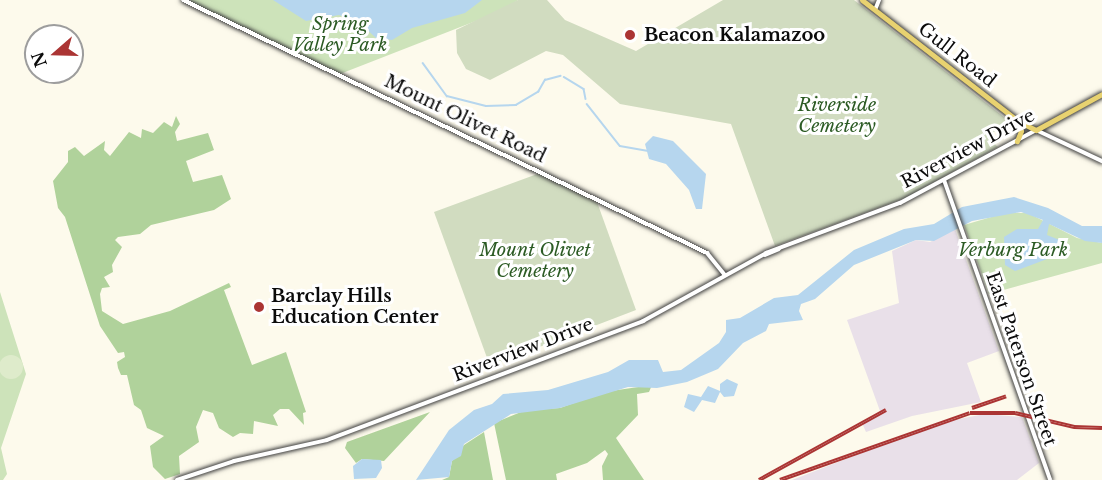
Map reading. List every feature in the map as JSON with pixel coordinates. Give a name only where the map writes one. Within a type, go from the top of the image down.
[{"type":"main road","name":"Gull Road","points":[[862,0],[1011,116],[1036,130]]},
{"type":"main road","name":"Riverview Drive","points":[[1036,130],[1102,94]]},
{"type":"main road","points":[[1011,116],[1021,129],[1017,141]]},
{"type":"street","name":"Mount Olivet Road","points":[[183,0],[707,253],[725,276]]},
{"type":"street","points":[[875,10],[879,0]]},
{"type":"street","name":"Riverview Drive","points":[[177,480],[331,438],[643,321],[765,255],[891,207],[1036,130]]},
{"type":"street","points":[[1036,130],[1102,161]]},
{"type":"street","name":"East Paterson Street","points":[[944,180],[1050,480]]},
{"type":"shaded area","points":[[955,229],[999,351],[967,363],[981,402],[912,416],[866,432],[862,423],[880,411],[847,320],[899,303],[892,251],[916,240],[930,242]]},
{"type":"shaded area","points":[[985,414],[1022,417],[1039,463],[1017,480],[792,480],[938,423]]},
{"type":"green space","name":"Spring Valley Park","points":[[191,0],[518,0],[504,10],[340,74],[191,4]]},
{"type":"green space","name":"Riverside Cemetery","points":[[518,0],[547,0],[565,20],[636,51],[723,0],[854,0],[1009,121],[987,137],[998,147],[905,198],[775,246],[731,124],[620,104],[563,55],[546,51],[490,80],[466,69],[457,53],[456,30]]},
{"type":"green space","points":[[176,116],[180,124],[175,132],[177,141],[208,133],[214,150],[186,161],[193,182],[222,175],[231,199],[214,210],[151,225],[140,234],[118,237],[115,240],[122,247],[112,265],[113,272],[104,277],[110,287],[102,288],[100,294],[102,311],[123,324],[170,311],[229,283],[231,287],[224,290],[252,365],[286,352],[306,412],[303,413],[304,425],[289,409],[280,409],[273,415],[278,426],[254,421],[253,434],[240,433],[233,437],[219,428],[213,413],[203,410],[196,427],[199,442],[179,456],[180,474],[165,479],[153,467],[150,446],[164,436],[147,428],[141,410],[134,405],[127,375],[121,375],[118,368],[117,362],[125,357],[124,352],[118,353],[100,326],[65,217],[58,208],[53,181],[68,162],[68,151],[75,147],[84,156],[105,141],[104,150],[110,156],[129,132],[141,138],[142,129],[153,133],[164,122],[172,127]]},
{"type":"green space","name":"Mount Olivet Cemetery","points":[[540,173],[597,202],[636,310],[490,366],[434,212]]},
{"type":"green space","name":"Verburg Park","points":[[1005,213],[1028,213],[1077,238],[1102,243],[1102,263],[989,294],[964,225]]},
{"type":"green space","points":[[0,292],[26,374],[1,448],[7,474],[3,480],[0,480]]},
{"type":"green space","points":[[11,355],[20,358],[23,367],[20,376],[11,379],[2,376],[-1,367],[2,358]]},
{"type":"green space","points":[[652,385],[649,392],[637,394],[638,415],[616,438],[644,480],[603,480],[602,466],[608,454],[605,450],[587,463],[556,474],[557,480],[506,480],[494,423],[526,410],[560,408],[604,392]]},
{"type":"green space","points":[[430,412],[384,461],[362,459],[356,463],[345,448],[347,442]]},
{"type":"green space","points":[[484,432],[493,480],[442,480],[449,477],[452,461],[464,445]]},
{"type":"water","points":[[273,0],[482,0],[465,13],[412,28],[392,40],[376,38],[360,23],[339,15],[306,21]]},
{"type":"water","points":[[653,136],[673,141],[706,174],[702,209],[696,209],[689,190],[666,164],[649,159],[645,144]]},
{"type":"water","points":[[1014,197],[1048,208],[1082,226],[1102,226],[1102,243],[1085,241],[1049,224],[1047,235],[1062,241],[1063,253],[1015,271],[1005,265],[1004,237],[1017,229],[1038,229],[1043,220],[1021,212],[972,221],[934,241],[916,240],[854,265],[815,299],[801,304],[799,311],[803,320],[769,324],[766,331],[743,343],[718,369],[687,382],[657,388],[628,387],[560,408],[511,414],[464,444],[461,456],[452,461],[449,477],[416,480],[449,430],[474,410],[492,404],[503,394],[548,390],[608,372],[629,360],[658,360],[663,372],[681,370],[719,343],[726,332],[726,320],[740,318],[774,298],[798,295],[854,250],[904,229],[934,224],[962,207]]},
{"type":"water","points":[[727,379],[738,384],[734,396],[724,397],[720,392],[715,403],[702,400],[694,412],[684,407],[688,394],[701,397],[708,386],[720,391],[720,384]]},
{"type":"water","points":[[362,459],[381,460],[382,468],[376,478],[354,479],[353,466]]},
{"type":"waterway","points":[[423,63],[447,96],[486,106],[516,105],[538,92],[545,80],[560,76]]},
{"type":"waterway","points":[[564,77],[584,89],[586,99]]},
{"type":"waterway","points":[[587,104],[620,146],[647,151]]},
{"type":"railway","points":[[972,408],[1006,396]]},
{"type":"railway","points":[[759,480],[886,410]]},
{"type":"railway","points":[[780,480],[970,413],[1015,413],[1074,427],[1102,428]]},
{"type":"place","name":"Beacon Kalamazoo","points":[[630,35]]},
{"type":"place","name":"Barclay Hills Education Center","points":[[259,307]]}]
